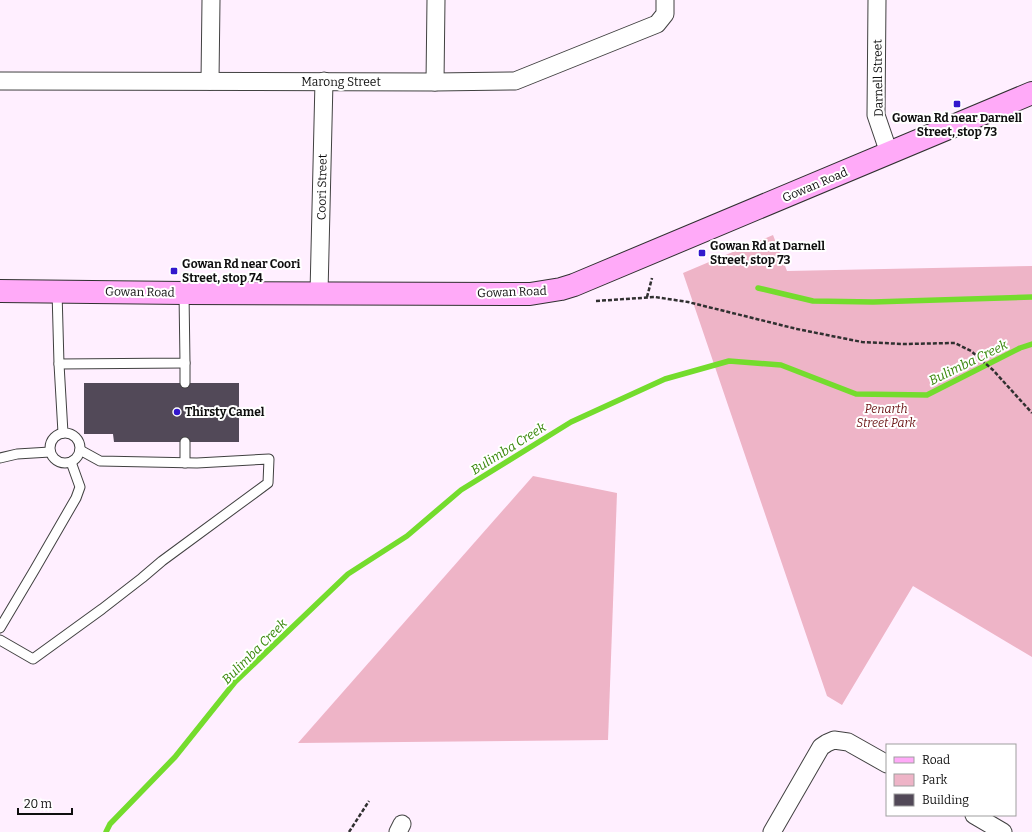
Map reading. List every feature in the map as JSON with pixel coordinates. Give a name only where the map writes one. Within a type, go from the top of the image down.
[{"type":"main road","name":"Gowan Road","points":[[0,290],[184,293],[530,294],[561,289],[581,282],[1032,93]]},
{"type":"street","points":[[210,81],[211,0]]},
{"type":"street","points":[[435,82],[436,0]]},
{"type":"street","name":"Darnell Street","points":[[876,0],[876,115],[890,153]]},
{"type":"street","name":"Marong Street","points":[[0,81],[515,81],[657,24],[665,7]]},
{"type":"street","name":"Coori Street","points":[[319,293],[324,81]]},
{"type":"street","points":[[772,832],[821,748],[827,743],[834,740],[848,742],[886,763]]},
{"type":"street","points":[[976,816],[1003,832]]},
{"type":"lane","points":[[57,291],[63,433]]},
{"type":"lane","points":[[184,293],[185,382]]},
{"type":"lane","points":[[59,364],[185,363]]},
{"type":"lane","points":[[63,433],[72,434],[78,441],[80,450],[79,455],[72,462],[61,463],[56,461],[50,452],[50,447],[54,438],[63,433]]},
{"type":"lane","points":[[185,442],[185,463]]},
{"type":"lane","points":[[0,640],[33,659],[102,609],[162,561],[268,483],[269,459],[185,463],[100,461],[80,450]]},
{"type":"lane","points":[[0,458],[17,454],[50,452]]},
{"type":"lane","points":[[0,628],[76,498],[80,487],[72,462]]},
{"type":"path","points":[[647,297],[652,278]]},
{"type":"path","points":[[596,301],[655,297],[688,302],[797,329],[862,342],[903,344],[955,343],[971,350],[993,370],[1032,413]]},
{"type":"path","points":[[349,832],[369,801]]},
{"type":"green space","name":"Penarth Street Park","points":[[773,235],[787,271],[1032,266],[1032,657],[913,586],[842,705],[827,696],[683,273]]},
{"type":"green space","points":[[533,476],[617,493],[608,740],[298,743]]},
{"type":"building","points":[[84,383],[239,383],[239,442],[114,442],[113,434],[84,434]]},
{"type":"waterway","points":[[758,288],[813,301],[873,302],[1032,297]]},
{"type":"waterway","name":"Bulimba Creek","points":[[106,832],[110,824],[175,757],[235,682],[348,574],[407,536],[461,490],[571,422],[665,379],[729,361],[781,365],[856,394],[927,395],[1020,348],[1032,344]]},
{"type":"place","name":"Gowan Rd near Darnell Street, stop 73","points":[[957,104]]},
{"type":"place","name":"Gowan Rd at Darnell Street, stop 73","points":[[702,253]]},
{"type":"place","name":"Gowan Rd near Coori Street, stop 74","points":[[174,271]]},
{"type":"place","name":"Thirsty Camel","points":[[177,412]]}]
